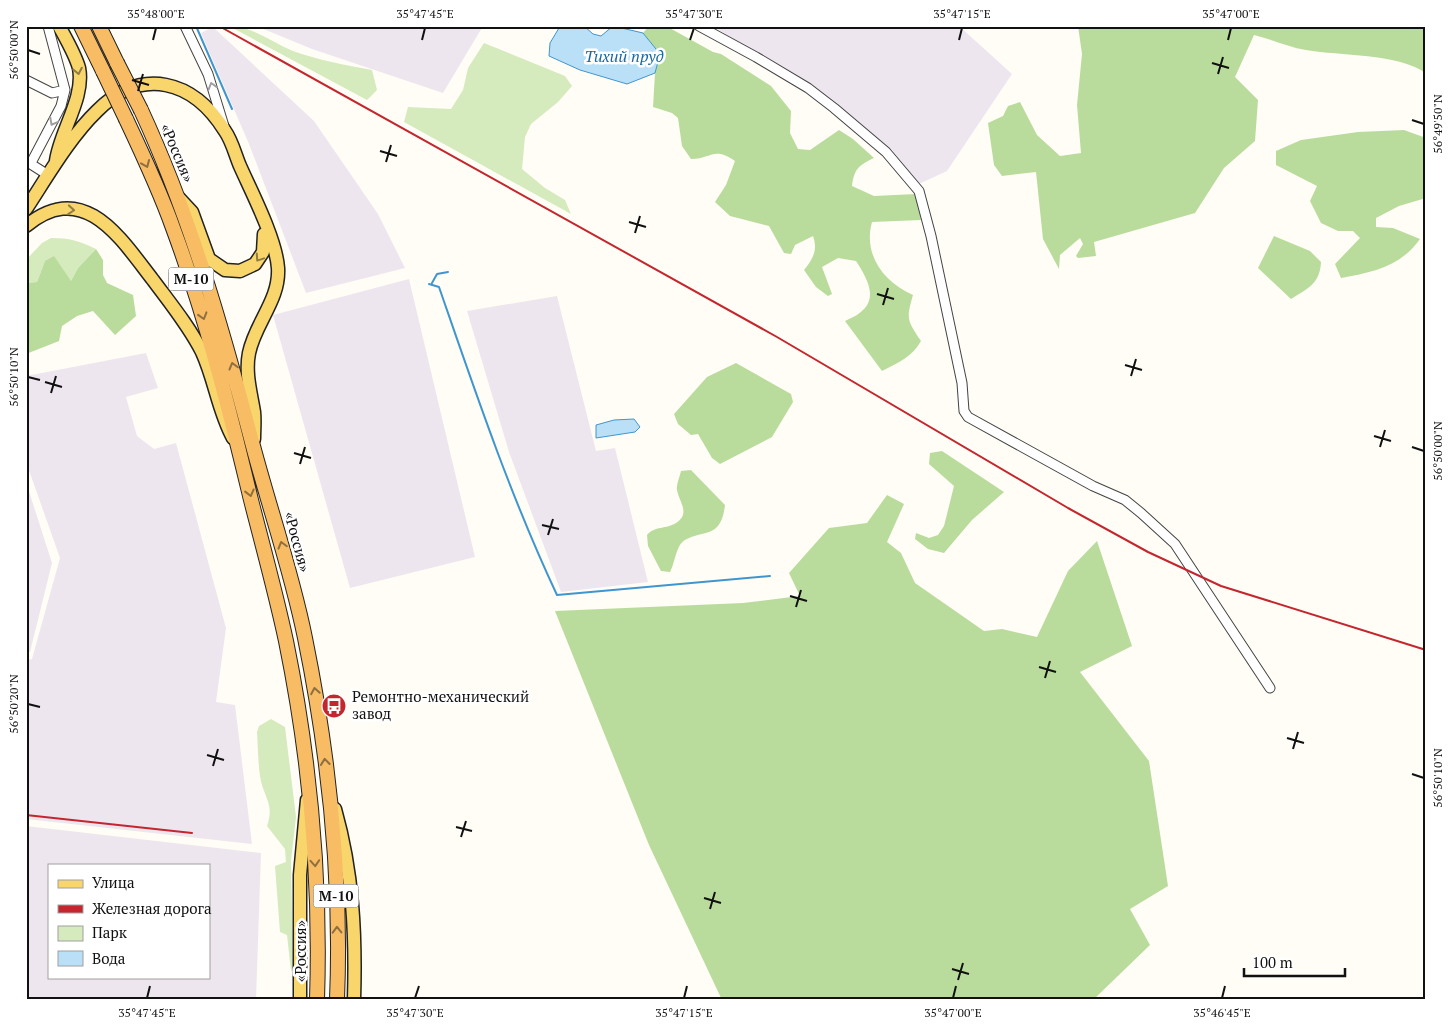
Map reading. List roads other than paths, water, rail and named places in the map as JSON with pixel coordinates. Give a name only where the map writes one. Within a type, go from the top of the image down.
[{"type":"highway","name":"«Россия»","points":[[80,26],[126,119],[173,226],[188,270],[218,367],[286,640],[301,728],[308,787],[316,881],[318,1000]]},
{"type":"highway","name":"«Россия»","points":[[99,26],[141,110],[179,198],[233,364],[305,636],[323,739],[328,786],[336,909],[337,1000]]},
{"type":"main road","points":[[52,171],[63,133],[76,101],[80,80],[77,63],[59,26]]},
{"type":"main road","points":[[26,209],[96,112],[116,95],[143,85],[168,85],[189,92],[211,112],[226,133],[260,212],[276,255],[278,273],[273,298],[254,335],[248,358],[254,414],[254,447]]},
{"type":"main road","points":[[179,198],[192,212],[209,259],[220,268],[231,272],[251,267],[263,252],[265,238],[260,212]]},
{"type":"main road","points":[[26,226],[48,213],[70,210],[94,216],[115,231],[190,331],[209,371],[223,420],[238,446]]},
{"type":"main road","points":[[328,786],[346,855],[352,891],[355,927],[354,1000]]},
{"type":"main road","points":[[300,1000],[300,875],[308,787]]},
{"type":"street","points":[[48,26],[65,90],[61,106],[29,162],[52,171]]},
{"type":"street","points":[[185,26],[208,74],[226,133]]},
{"type":"street","points":[[699,26],[808,88],[886,152],[919,191],[931,236],[962,383],[964,411],[968,416],[1093,486],[1125,500],[1141,513],[1175,544],[1270,688]]},
{"type":"street","points":[[26,80],[52,93],[65,90]]},
{"type":"water","name":"Тихий пруд","points":[[584,26],[593,34],[601,36],[613,26],[643,33],[660,54],[655,73],[627,84],[580,70],[549,56],[550,43],[559,28]]},
{"type":"water","points":[[634,419],[640,427],[635,432],[596,438],[596,425],[614,420]]},
{"type":"waterway","points":[[196,26],[232,109]]},
{"type":"waterway","points":[[432,283],[437,274],[448,272]]},
{"type":"waterway","points":[[429,284],[439,287],[509,481],[557,595],[770,576]]},
{"type":"railway","points":[[219,26],[777,337],[1068,508],[1148,552],[1221,586],[1426,650]]},
{"type":"railway","points":[[26,815],[192,833]]},
{"type":"place","name":"Ремонтно-механический завод","points":[[334,706]]}]
